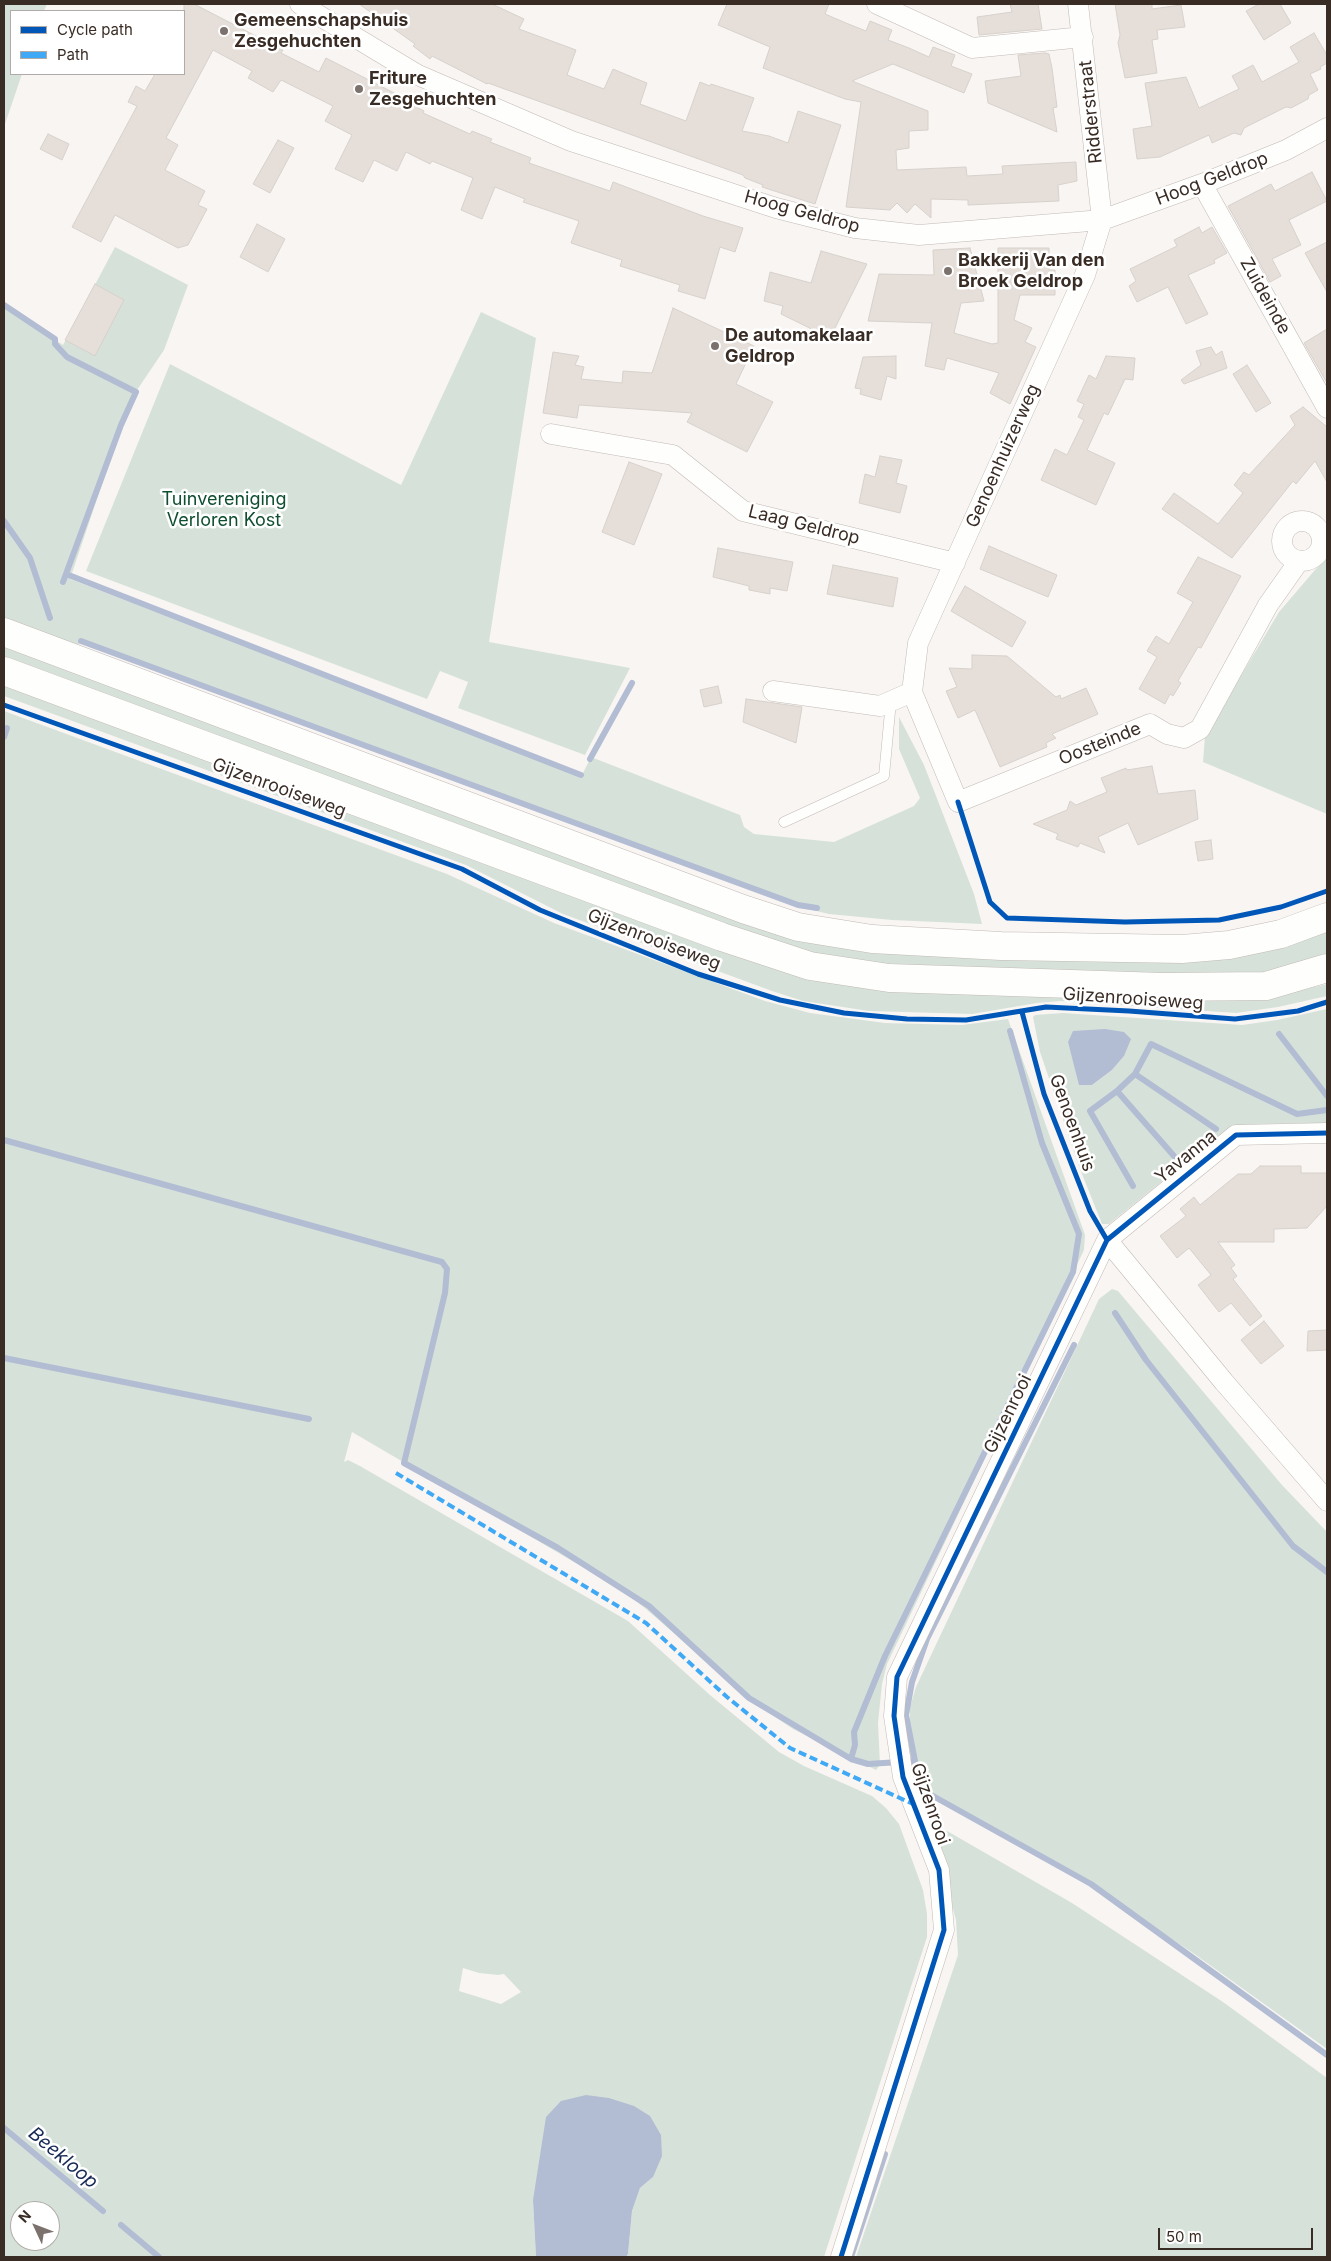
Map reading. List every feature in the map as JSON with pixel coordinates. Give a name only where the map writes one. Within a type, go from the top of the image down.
[{"type":"main road","points":[[4,632],[743,909],[798,927],[882,940],[1001,946],[1182,949],[1229,945],[1281,934],[1327,917]]},
{"type":"main road","name":"Gijzenrooiseweg","points":[[4,671],[722,937],[810,966],[889,978],[1163,987],[1266,986],[1327,968]]},
{"type":"street","name":"Hoog Geldrop","points":[[300,4],[418,76],[562,137],[776,208],[855,228],[919,235],[1102,220],[1202,184],[1286,150],[1327,128]]},
{"type":"street","points":[[877,4],[972,48],[1083,37]]},
{"type":"street","name":"Ridderstraat","points":[[1078,4],[1102,220]]},
{"type":"street","name":"Zuideinde","points":[[1202,184],[1327,408]]},
{"type":"street","name":"Genoenhuizerweg","points":[[958,802],[912,692],[918,642],[1085,275],[1102,220]]},
{"type":"street","name":"Laag Geldrop","points":[[551,434],[672,455],[743,511],[955,563]]},
{"type":"street","name":"Oosteinde","points":[[958,802],[1150,724],[1167,734],[1184,738],[1200,729],[1268,605],[1299,561]]},
{"type":"street","points":[[773,691],[880,706],[912,692]]},
{"type":"street","name":"Yavanna","points":[[1107,1240],[1236,1135],[1327,1133]]},
{"type":"street","points":[[1107,1240],[1224,1382],[1327,1501]]},
{"type":"street","name":"Gijzenrooi","points":[[841,2257],[944,1930],[939,1870],[903,1777],[894,1716],[897,1677],[1107,1240]]},
{"type":"lane","points":[[784,822],[884,776],[891,701]]},
{"type":"green space","points":[[4,4],[47,4],[44,10],[10,10],[10,75],[22,75],[4,127]]},
{"type":"green space","points":[[115,247],[188,285],[164,350],[135,393],[127,410],[70,579],[582,775],[591,757],[740,815],[744,827],[754,834],[834,842],[914,806],[920,798],[899,749],[899,717],[924,765],[974,894],[982,924],[892,920],[829,914],[795,906],[229,697],[90,643],[72,645],[4,623],[4,306],[63,345]]},
{"type":"green space","name":"Tuinvereniging Verloren Kost","points":[[481,312],[536,338],[489,642],[630,668],[585,755],[458,708],[468,682],[440,671],[427,699],[86,571],[170,364],[401,485]]},
{"type":"green space","points":[[1327,556],[1327,814],[1203,762],[1205,736],[1279,612]]},
{"type":"green space","points":[[4,641],[739,913],[1026,952],[1327,924],[1327,958],[1249,977],[822,963],[4,664]]},
{"type":"green space","points":[[4,678],[784,967],[1225,1001],[1275,996],[1327,984],[1327,996],[1278,1007],[1236,1013],[1061,1001],[972,1014],[869,1011],[803,1001],[563,914],[466,865],[4,696]]},
{"type":"green space","points":[[4,711],[447,874],[554,923],[765,1001],[810,1013],[885,1023],[962,1025],[1008,1019],[1085,1235],[1084,1250],[887,1664],[882,1684],[878,1723],[880,1765],[876,1770],[793,1729],[756,1704],[646,1609],[620,1589],[352,1432],[344,1462],[348,1460],[360,1466],[628,1621],[710,1695],[779,1752],[804,1766],[872,1796],[886,1808],[899,1824],[923,1890],[927,1914],[927,1937],[824,2257],[626,2257],[628,2254],[632,2211],[640,2188],[653,2177],[533,2200],[536,2257],[4,2257]],"holes":[[[463,1968],[479,1973],[504,1974],[521,1992],[501,2004],[459,1991]]]},
{"type":"green space","points":[[1327,1009],[1327,1123],[1242,1125],[1231,1129],[1202,1149],[1109,1224],[1102,1224],[1080,1169],[1040,1052],[1033,1017],[1035,1015],[1063,1013],[1242,1025],[1277,1020]],"holes":[[[1105,1029],[1124,1056],[1112,1070],[1092,1085],[1073,1058],[1068,1042]]]},
{"type":"green space","points":[[1112,1289],[1118,1291],[1282,1485],[1327,1532],[1327,2049],[1193,1953],[1090,1885],[916,1789],[909,1753],[910,1707],[916,1687],[1099,1299]]},
{"type":"green space","points":[[935,1824],[1072,1903],[1223,2002],[1327,2078],[1327,2257],[856,2257],[958,1955],[956,1920],[931,1830]]},
{"type":"water","points":[[1105,1029],[1124,1032],[1131,1039],[1124,1056],[1112,1070],[1092,1085],[1079,1085],[1068,1042],[1073,1031]]},
{"type":"water","points":[[586,2095],[609,2098],[634,2106],[650,2116],[661,2135],[662,2156],[653,2177],[640,2188],[632,2211],[628,2254],[626,2257],[536,2257],[533,2200],[546,2117],[561,2101]]},
{"type":"building","points":[[184,4],[194,4],[283,50],[281,53],[319,72],[326,58],[404,98],[403,100],[424,111],[423,113],[470,134],[472,131],[492,139],[490,142],[531,158],[529,163],[610,191],[613,182],[703,216],[743,228],[735,252],[720,247],[705,299],[678,291],[680,285],[620,266],[622,260],[571,243],[579,221],[523,202],[525,199],[495,187],[482,219],[461,210],[473,178],[432,161],[430,164],[406,152],[397,171],[374,160],[363,182],[335,169],[352,135],[325,121],[333,106],[281,80],[273,92],[248,78],[252,71],[213,50],[166,138],[178,145],[165,170],[205,191],[198,205],[207,209],[188,245],[178,248],[115,215],[101,242],[72,227],[137,106],[128,102],[136,86],[145,91],[154,75],[185,75]]},
{"type":"building","points":[[359,4],[492,4],[524,19],[519,29],[576,50],[567,75],[604,89],[613,69],[647,83],[640,104],[686,121],[700,82],[754,98],[742,131],[769,136],[788,143],[798,111],[841,125],[815,204],[762,187],[763,185],[745,178],[743,175],[487,84],[432,56],[430,59],[413,46],[415,44]]},
{"type":"building","points":[[727,4],[829,4],[825,14],[866,31],[870,21],[892,30],[888,40],[929,57],[933,47],[955,55],[951,66],[972,74],[964,93],[893,64],[852,81],[928,111],[928,130],[909,131],[909,148],[896,150],[897,170],[966,167],[967,176],[1003,174],[1002,166],[1076,162],[1077,181],[1058,185],[1059,201],[968,205],[968,200],[931,199],[931,218],[915,204],[907,213],[897,203],[890,210],[846,207],[861,102],[845,99],[763,68],[770,47],[718,25]]},
{"type":"building","points":[[1010,4],[1038,4],[1042,29],[979,35],[977,17],[1012,12]]},
{"type":"building","points":[[1115,4],[1152,4],[1152,9],[1181,5],[1185,27],[1157,30],[1158,39],[1152,40],[1157,73],[1125,78],[1118,43],[1120,35]]},
{"type":"building","points":[[1259,4],[1280,4],[1291,23],[1264,40],[1246,11]]},
{"type":"building","points":[[1314,33],[1327,55],[1327,63],[1320,67],[1321,69],[1310,74],[1318,90],[1309,95],[1308,99],[1291,108],[1286,107],[1244,128],[1241,135],[1234,133],[1212,143],[1209,135],[1160,157],[1137,159],[1133,129],[1152,126],[1145,83],[1186,77],[1199,108],[1239,89],[1232,76],[1253,65],[1262,82],[1299,62],[1290,47]]},
{"type":"building","points":[[1049,54],[1052,68],[1057,107],[1053,108],[1057,132],[988,103],[985,81],[1021,76],[1018,55]]},
{"type":"building","points":[[48,134],[69,144],[62,160],[40,149]]},
{"type":"building","points":[[278,140],[294,148],[270,193],[253,184]]},
{"type":"building","points":[[1312,172],[1327,201],[1289,220],[1301,245],[1272,259],[1281,276],[1270,282],[1228,206],[1271,184],[1275,191]]},
{"type":"building","points":[[257,224],[285,239],[268,272],[240,257]]},
{"type":"building","points":[[1199,227],[1202,233],[1212,227],[1227,253],[1214,260],[1215,263],[1188,275],[1208,314],[1186,324],[1168,287],[1137,302],[1129,286],[1136,281],[1130,269],[1177,246],[1174,240]]},
{"type":"building","points":[[1327,242],[1327,292],[1305,253]]},
{"type":"building","points":[[970,248],[984,301],[961,303],[954,333],[992,344],[998,343],[998,248],[1049,248],[1049,270],[1055,270],[1055,295],[1020,295],[1014,320],[1032,328],[1025,342],[1036,347],[1010,404],[990,393],[999,373],[947,358],[944,370],[925,366],[932,323],[868,321],[879,274],[934,275],[933,250]]},
{"type":"building","points":[[821,251],[867,264],[830,338],[781,314],[783,306],[764,301],[770,272],[811,283]]},
{"type":"building","points":[[95,284],[124,300],[95,356],[65,340]]},
{"type":"building","points":[[673,308],[754,346],[736,384],[773,402],[747,452],[687,422],[692,413],[579,405],[577,418],[543,413],[553,352],[579,356],[575,365],[584,367],[581,379],[622,383],[623,371],[652,373]]},
{"type":"building","points":[[1327,329],[1327,383],[1304,343]]},
{"type":"building","points":[[1211,347],[1216,355],[1222,351],[1227,368],[1184,384],[1181,380],[1201,365],[1196,351]]},
{"type":"building","points":[[896,356],[896,379],[887,376],[881,400],[860,394],[861,389],[855,388],[863,357]]},
{"type":"building","points":[[1106,356],[1135,358],[1133,380],[1125,379],[1108,415],[1104,413],[1087,450],[1115,463],[1096,505],[1041,480],[1055,449],[1067,455],[1084,420],[1078,417],[1084,404],[1077,401],[1089,375],[1096,379]]},
{"type":"building","points":[[1247,365],[1271,403],[1256,412],[1233,374]]},
{"type":"building","points":[[1303,407],[1327,427],[1327,482],[1315,461],[1296,484],[1293,481],[1232,558],[1162,509],[1174,493],[1218,524],[1243,493],[1234,485],[1244,472],[1249,475],[1295,425],[1290,416]]},
{"type":"building","points":[[880,456],[902,460],[896,483],[907,486],[900,513],[859,503],[865,474],[875,477]]},
{"type":"building","points":[[629,462],[662,474],[634,545],[602,532]]},
{"type":"building","points":[[989,546],[1057,575],[1048,597],[980,569]]},
{"type":"building","points":[[718,548],[793,562],[787,591],[770,588],[770,594],[749,590],[749,586],[713,577]]},
{"type":"building","points":[[1198,557],[1241,576],[1201,648],[1198,647],[1178,681],[1181,683],[1173,696],[1170,694],[1165,704],[1139,689],[1157,657],[1147,651],[1156,636],[1169,644],[1193,602],[1177,593]]},
{"type":"building","points":[[833,565],[898,578],[893,607],[827,594]]},
{"type":"building","points":[[965,586],[1026,622],[1012,647],[951,611]]},
{"type":"building","points":[[972,655],[1007,656],[1056,697],[1060,695],[1061,699],[1086,688],[1098,714],[1052,734],[1056,738],[1046,743],[1047,747],[1000,767],[975,710],[958,718],[946,691],[957,687],[949,668],[972,669]]},
{"type":"building","points":[[718,686],[722,703],[704,707],[700,690]]},
{"type":"building","points":[[746,699],[802,707],[796,743],[743,722]]},
{"type":"building","points":[[1152,766],[1158,794],[1195,790],[1198,819],[1138,845],[1128,823],[1098,837],[1105,853],[1080,843],[1078,847],[1056,839],[1058,834],[1033,824],[1067,810],[1070,801],[1076,805],[1107,792],[1101,778],[1126,768],[1127,770]]},
{"type":"building","points":[[1211,840],[1213,859],[1198,861],[1195,842]]},
{"type":"building","points":[[1260,1166],[1301,1166],[1301,1173],[1327,1173],[1327,1206],[1307,1228],[1274,1229],[1274,1242],[1218,1242],[1235,1265],[1231,1268],[1237,1276],[1233,1279],[1262,1316],[1250,1326],[1231,1303],[1219,1312],[1198,1285],[1211,1275],[1189,1248],[1177,1258],[1160,1236],[1186,1216],[1180,1209],[1194,1197],[1200,1205],[1238,1174],[1251,1174]]},
{"type":"building","points":[[1264,1321],[1284,1346],[1261,1364],[1241,1340]]},
{"type":"building","points":[[1327,1330],[1327,1350],[1307,1351],[1308,1331]]},
{"type":"waterway","points":[[4,305],[55,339],[55,344],[67,357],[136,392],[121,425],[63,582]]},
{"type":"waterway","name":"Beekloop","points":[[4,521],[30,558],[50,618]]},
{"type":"waterway","points":[[66,574],[581,775]]},
{"type":"waterway","points":[[81,641],[798,905],[817,908]]},
{"type":"waterway","points":[[590,759],[632,683]]},
{"type":"waterway","name":"Beekloop","points":[[4,737],[7,728]]},
{"type":"waterway","points":[[851,1759],[855,1745],[854,1732],[885,1656],[1073,1272],[1079,1234],[1042,1143],[1010,1031]]},
{"type":"waterway","points":[[1279,1034],[1327,1096]]},
{"type":"waterway","points":[[1216,1129],[1135,1074],[1151,1044],[1297,1114],[1327,1110]]},
{"type":"waterway","points":[[1135,1074],[1117,1091],[1174,1156]]},
{"type":"waterway","points":[[1117,1091],[1090,1111],[1133,1186]]},
{"type":"waterway","points":[[4,1140],[442,1262],[447,1269],[445,1293],[404,1463],[558,1548],[649,1606],[749,1698],[851,1759],[868,1764],[915,1761],[906,1715],[912,1682],[927,1639],[1074,1345]]},
{"type":"waterway","points":[[1115,1313],[1146,1360],[1293,1546],[1327,1572]]},
{"type":"waterway","points":[[4,1358],[309,1419]]},
{"type":"waterway","points":[[915,1761],[924,1791],[1091,1884],[1327,2055]]},
{"type":"waterway","name":"Beekloop","points":[[4,2128],[103,2211]]},
{"type":"waterway","points":[[851,2257],[885,2154]]},
{"type":"waterway","name":"Beekloop","points":[[121,2225],[159,2257]]},
{"type":"marked path","points":[[396,1473],[646,1623],[727,1697],[790,1748],[913,1804]]},
{"type":"cycle path","points":[[4,705],[462,869],[540,910],[698,974],[780,1000],[844,1013],[907,1019],[966,1020],[1046,1007],[1235,1019],[1298,1011],[1327,1002]]},
{"type":"cycle path","points":[[958,802],[990,902],[1007,918],[1125,922],[1219,920],[1281,907],[1327,891]]},
{"type":"cycle path","name":"Genoenhuis","points":[[1022,1012],[1044,1094],[1090,1211],[1107,1240]]},
{"type":"cycle path","points":[[841,2257],[944,1930],[939,1870],[903,1777],[894,1716],[897,1677],[1107,1240],[1236,1135],[1327,1133]]},
{"type":"place","name":"Gemeenschapshuis Zesgehuchten","points":[[224,31]]},
{"type":"place","name":"Friture Zesgehuchten","points":[[359,89]]},
{"type":"place","name":"Bakkerij Van den Broek Geldrop","points":[[948,271]]},
{"type":"place","name":"De automakelaar Geldrop","points":[[715,346]]}]
